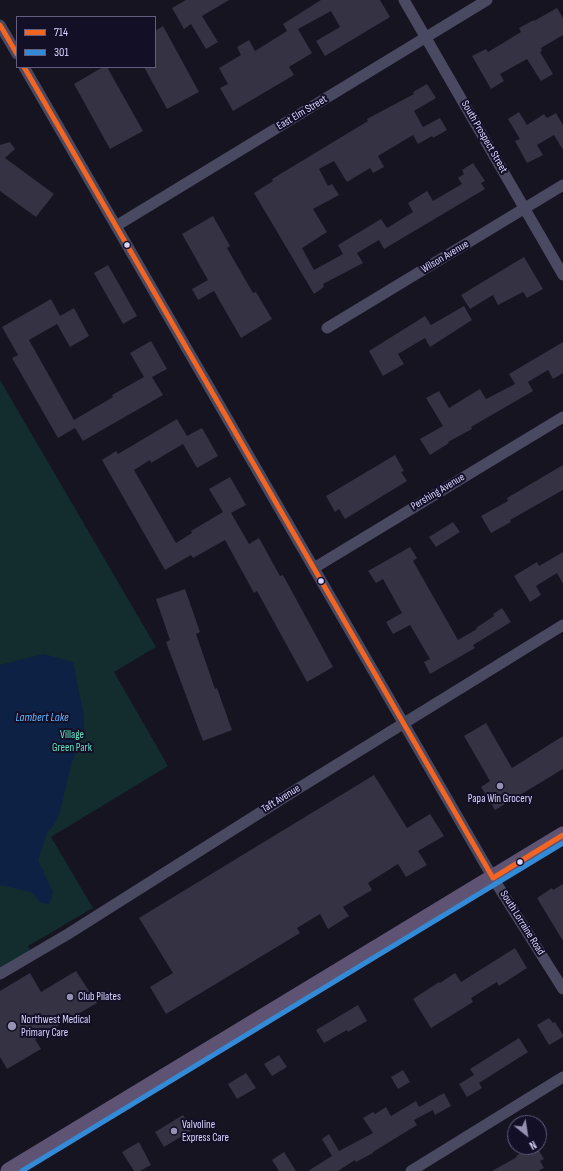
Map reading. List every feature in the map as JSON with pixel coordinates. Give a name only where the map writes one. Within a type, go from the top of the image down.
[{"type":"main road","points":[[9,1171],[563,835]]},
{"type":"street","name":"South Prospect Street","points":[[404,0],[563,275]]},
{"type":"street","name":"East Elm Street","points":[[116,226],[487,0]]},
{"type":"street","points":[[0,25],[16,52]]},
{"type":"street","name":"South Lorraine Road","points":[[25,68],[493,878],[563,989]]},
{"type":"street","name":"Wilson Avenue","points":[[327,328],[563,185]]},
{"type":"street","name":"Pershing Avenue","points":[[314,568],[563,417]]},
{"type":"street","name":"Taft Avenue","points":[[0,974],[68,934],[563,625]]},
{"type":"street","points":[[410,1171],[563,1077]]},
{"type":"green space","name":"Village Green Park","points":[[0,380],[156,647],[114,672],[168,766],[51,837],[93,908],[28,946],[32,953],[0,972]]},
{"type":"water","name":"Lambert Lake","points":[[43,654],[73,662],[84,717],[84,730],[72,762],[59,815],[47,833],[38,860],[53,892],[49,904],[41,903],[31,892],[0,885],[0,665]]},
{"type":"building","points":[[186,0],[229,0],[202,16],[218,42],[206,49],[191,24],[184,29],[172,8]]},
{"type":"building","points":[[321,0],[380,0],[390,17],[325,56],[316,41],[340,27],[331,11],[298,29],[312,53],[289,67],[294,75],[233,111],[220,88],[228,84],[219,68],[241,55],[237,47],[249,40],[255,51],[287,31],[283,24]]},
{"type":"building","points":[[557,8],[563,18],[563,35],[541,48],[542,51],[540,52],[553,74],[541,81],[527,59],[500,74],[504,81],[491,89],[472,56],[486,49],[488,52],[521,32],[519,28]]},
{"type":"building","points":[[163,26],[199,92],[167,109],[145,68],[156,68],[156,30]]},
{"type":"building","points":[[101,68],[108,68],[143,131],[110,149],[74,84]]},
{"type":"building","points":[[427,84],[436,98],[414,111],[423,127],[440,118],[447,130],[418,144],[413,135],[378,156],[384,167],[373,173],[370,168],[347,182],[334,161],[319,169],[328,186],[332,184],[339,195],[313,209],[327,232],[302,248],[314,270],[343,254],[338,245],[381,219],[387,228],[413,212],[408,203],[427,191],[433,201],[462,184],[458,178],[464,174],[462,170],[473,163],[485,181],[481,183],[485,189],[384,249],[379,240],[357,253],[363,263],[323,284],[324,287],[314,294],[254,193],[273,181],[272,179],[368,121],[367,119],[414,94],[413,92]]},
{"type":"building","points":[[519,112],[527,125],[544,114],[547,118],[556,113],[563,125],[563,150],[554,135],[537,145],[543,155],[527,163],[515,141],[520,139],[508,119]]},
{"type":"building","points":[[10,142],[15,149],[5,158],[54,194],[36,217],[0,191],[0,145]]},
{"type":"building","points":[[213,216],[230,246],[227,248],[253,293],[256,292],[272,319],[241,338],[214,291],[198,300],[192,289],[208,280],[182,234]]},
{"type":"building","points":[[524,257],[543,289],[527,298],[523,292],[498,305],[493,295],[470,309],[461,295]]},
{"type":"building","points":[[108,265],[137,316],[123,324],[94,273]]},
{"type":"building","points":[[51,299],[60,316],[74,308],[89,336],[70,347],[57,324],[29,340],[74,420],[113,397],[112,395],[144,377],[130,353],[151,341],[167,369],[152,377],[163,395],[83,441],[75,428],[58,438],[12,358],[18,355],[2,327]]},
{"type":"building","points":[[464,306],[472,320],[430,347],[425,338],[398,354],[404,364],[383,376],[369,351],[425,316],[431,325]]},
{"type":"building","points":[[563,342],[563,373],[553,379],[548,370],[528,382],[533,391],[471,427],[472,429],[448,442],[449,443],[430,455],[420,439],[443,426],[426,398],[439,391],[449,408],[480,389],[486,399],[515,384],[509,374]]},
{"type":"building","points":[[177,419],[187,436],[202,428],[218,456],[197,468],[183,444],[151,463],[150,460],[134,470],[176,543],[192,533],[191,531],[223,512],[209,489],[230,477],[246,505],[231,513],[249,544],[259,538],[280,576],[283,575],[333,667],[307,682],[257,591],[254,593],[225,540],[193,558],[191,555],[165,570],[102,460],[116,451],[118,454]]},
{"type":"building","points":[[395,455],[404,471],[401,472],[407,481],[345,519],[339,509],[335,512],[326,496]]},
{"type":"building","points":[[563,465],[563,490],[510,520],[511,522],[491,533],[481,516],[508,501],[507,498]]},
{"type":"building","points":[[453,522],[460,532],[436,547],[429,537]]},
{"type":"building","points":[[410,547],[417,558],[413,561],[458,640],[477,629],[476,628],[494,616],[493,614],[502,608],[511,622],[473,645],[475,648],[430,674],[424,662],[430,659],[410,625],[393,634],[386,622],[402,613],[383,579],[376,583],[368,571]]},
{"type":"building","points":[[563,552],[563,584],[557,573],[536,586],[541,595],[530,602],[514,576],[537,562],[539,566]]},
{"type":"building","points":[[185,589],[200,632],[196,634],[215,689],[217,688],[232,730],[203,741],[166,642],[170,640],[156,599]]},
{"type":"building","points":[[486,723],[512,768],[563,736],[563,769],[495,810],[481,787],[490,781],[464,736]]},
{"type":"building","points":[[374,775],[407,828],[430,814],[444,836],[418,851],[427,865],[406,877],[398,864],[368,883],[372,890],[343,907],[349,916],[328,929],[320,914],[297,928],[300,933],[166,1014],[150,987],[173,973],[139,918]]},
{"type":"building","points":[[563,884],[563,941],[537,898],[552,888],[553,890]]},
{"type":"building","points":[[515,948],[527,968],[499,986],[497,982],[471,998],[473,1002],[431,1028],[413,999],[455,973],[461,982]]},
{"type":"building","points":[[76,971],[97,1003],[35,1039],[41,1049],[7,1069],[0,1057],[0,991],[30,973],[41,992]]},
{"type":"building","points":[[358,1005],[367,1021],[324,1043],[316,1030]]},
{"type":"building","points":[[549,1018],[553,1023],[555,1022],[563,1037],[549,1045],[537,1025]]},
{"type":"building","points":[[519,1038],[528,1052],[479,1083],[482,1088],[467,1097],[459,1084],[474,1075],[470,1069]]},
{"type":"building","points":[[279,1055],[287,1067],[272,1076],[264,1064]]},
{"type":"building","points":[[403,1070],[410,1082],[398,1089],[391,1077]]},
{"type":"building","points":[[246,1073],[256,1088],[237,1099],[228,1084]]},
{"type":"building","points":[[444,1093],[451,1106],[435,1115],[433,1110],[414,1120],[417,1125],[373,1153],[356,1162],[355,1160],[338,1171],[308,1171],[332,1156],[322,1139],[329,1134],[339,1151],[373,1133],[363,1118],[373,1112],[375,1114],[386,1107],[391,1116],[416,1101],[419,1107]]},
{"type":"building","name":"Valvoline Express Care","points":[[183,1115],[192,1130],[164,1147],[155,1132]]},
{"type":"building","points":[[139,1142],[151,1165],[140,1171],[134,1171],[122,1152]]},
{"type":"building","points":[[284,1152],[296,1171],[279,1171],[272,1160]]},
{"type":"building","points":[[542,1155],[544,1159],[540,1161],[544,1168],[538,1171],[492,1171],[517,1157],[516,1156]]},
{"type":"transit line","name":"714","points":[[0,25],[16,52]]},
{"type":"transit line","name":"714","points":[[25,68],[493,878]]},
{"type":"transit line","name":"714","points":[[493,878],[563,835]]},
{"type":"transit line","name":"301","points":[[22,1171],[563,843]]},
{"type":"place","name":"Papa Win Grocery","points":[[500,786]]},
{"type":"place","name":"Club Pilates","points":[[70,997]]},
{"type":"place","name":"Northwest Medical Primary Care","points":[[12,1026]]},
{"type":"place","name":"Valvoline Express Care","points":[[174,1131]]}]
